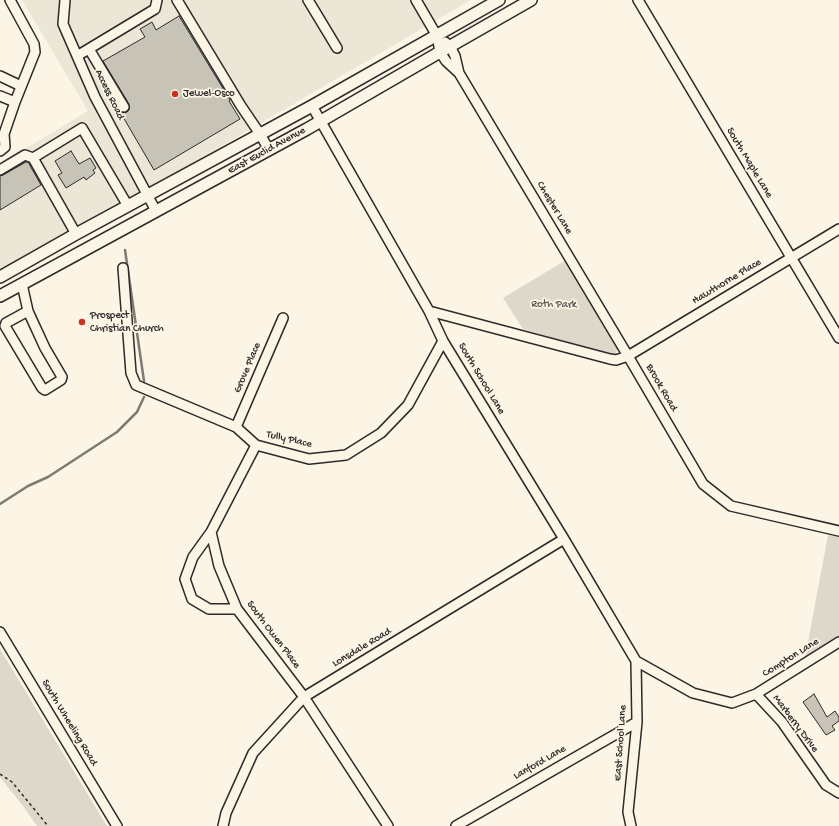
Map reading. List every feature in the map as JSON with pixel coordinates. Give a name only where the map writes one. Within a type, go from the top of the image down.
[{"type":"main road","name":"East Euclid Avenue","points":[[0,277],[312,106],[499,0]]},
{"type":"main road","name":"East Euclid Avenue","points":[[0,296],[269,150],[531,0]]},
{"type":"street","points":[[0,151],[5,147],[4,134],[35,52],[34,44],[10,0]]},
{"type":"street","name":"Access Road","points":[[65,0],[63,24],[95,97],[156,211]]},
{"type":"street","points":[[78,56],[155,9],[158,0]]},
{"type":"street","points":[[178,0],[269,150]]},
{"type":"street","points":[[308,0],[337,48]]},
{"type":"street","points":[[416,0],[437,36],[450,46]]},
{"type":"street","name":"South Maple Lane","points":[[638,0],[839,338]]},
{"type":"street","name":"Chester Lane","points":[[437,36],[440,52],[446,61],[459,73],[628,356]]},
{"type":"street","name":"Chester Lane","points":[[450,46],[455,56],[459,73]]},
{"type":"street","points":[[89,49],[124,107]]},
{"type":"street","points":[[0,76],[21,86]]},
{"type":"street","points":[[0,96],[15,102]]},
{"type":"street","name":"South School Lane","points":[[312,106],[429,311],[443,341],[564,539],[636,661]]},
{"type":"street","points":[[33,158],[82,128],[128,206]]},
{"type":"street","points":[[0,170],[25,155],[33,158],[76,234]]},
{"type":"street","name":"Hawthorne Place","points":[[628,356],[839,229]]},
{"type":"street","name":"Tully Place","points":[[124,268],[131,373],[136,385],[236,427],[256,445],[309,459],[346,455],[381,432],[408,404],[443,341]]},
{"type":"street","points":[[22,284],[28,311],[45,348],[62,377],[61,380],[45,390],[42,388],[6,326],[6,323],[28,311]]},
{"type":"street","points":[[429,311],[610,359],[616,360],[628,356]]},
{"type":"street","name":"Grove Place","points":[[236,427],[283,318]]},
{"type":"street","name":"Brook Road","points":[[628,356],[703,484],[731,506],[839,531]]},
{"type":"street","points":[[237,609],[209,609],[192,599],[185,579],[193,557],[211,532],[256,445]]},
{"type":"street","name":"South Owen Place","points":[[211,532],[219,566],[237,609],[304,697],[388,826]]},
{"type":"street","name":"Lonsdale Road","points":[[223,826],[226,813],[253,753],[304,697],[564,539]]},
{"type":"street","name":"South Wheeling Road","points":[[0,632],[117,826]]},
{"type":"street","name":"Compton Lane","points":[[756,694],[839,642]]},
{"type":"street","name":"Marberry Drive","points":[[636,661],[693,693],[732,703],[756,694],[782,722],[826,786],[839,793]]},
{"type":"street","name":"East School Lane","points":[[631,826],[628,812],[637,722],[636,661]]},
{"type":"street","name":"Lanford Lane","points":[[456,826],[637,722]]},
{"type":"path","points":[[0,774],[12,782],[48,826]]},
{"type":"shaded area","points":[[22,0],[471,0],[133,198],[0,271],[0,164],[88,111]]},
{"type":"green space","name":"Roth Park","points":[[566,260],[618,346],[615,354],[611,355],[523,329],[503,298]]},
{"type":"green space","points":[[828,535],[839,537],[839,637],[805,658]]},
{"type":"green space","points":[[0,649],[107,826],[37,826],[0,777]]},
{"type":"building","name":"Jewel-Osco","points":[[179,16],[240,119],[154,170],[119,110],[121,112],[127,112],[129,110],[129,104],[103,61],[145,37],[140,29],[152,22],[156,30]]},
{"type":"building","points":[[71,151],[79,164],[90,158],[96,168],[93,170],[95,173],[86,180],[84,177],[66,188],[58,175],[62,173],[55,161]]},
{"type":"building","points":[[28,162],[41,185],[0,210],[0,176]]},
{"type":"building","points":[[814,694],[827,717],[835,711],[839,717],[839,721],[832,726],[835,730],[826,735],[803,702]]},
{"type":"waterway","points":[[125,250],[144,381]]},
{"type":"waterway","points":[[0,504],[28,486],[48,477],[117,432],[137,412],[144,397]]},
{"type":"place","name":"Jewel-Osco","points":[[175,94]]},
{"type":"place","name":"Prospect Christian Church","points":[[82,322]]}]
